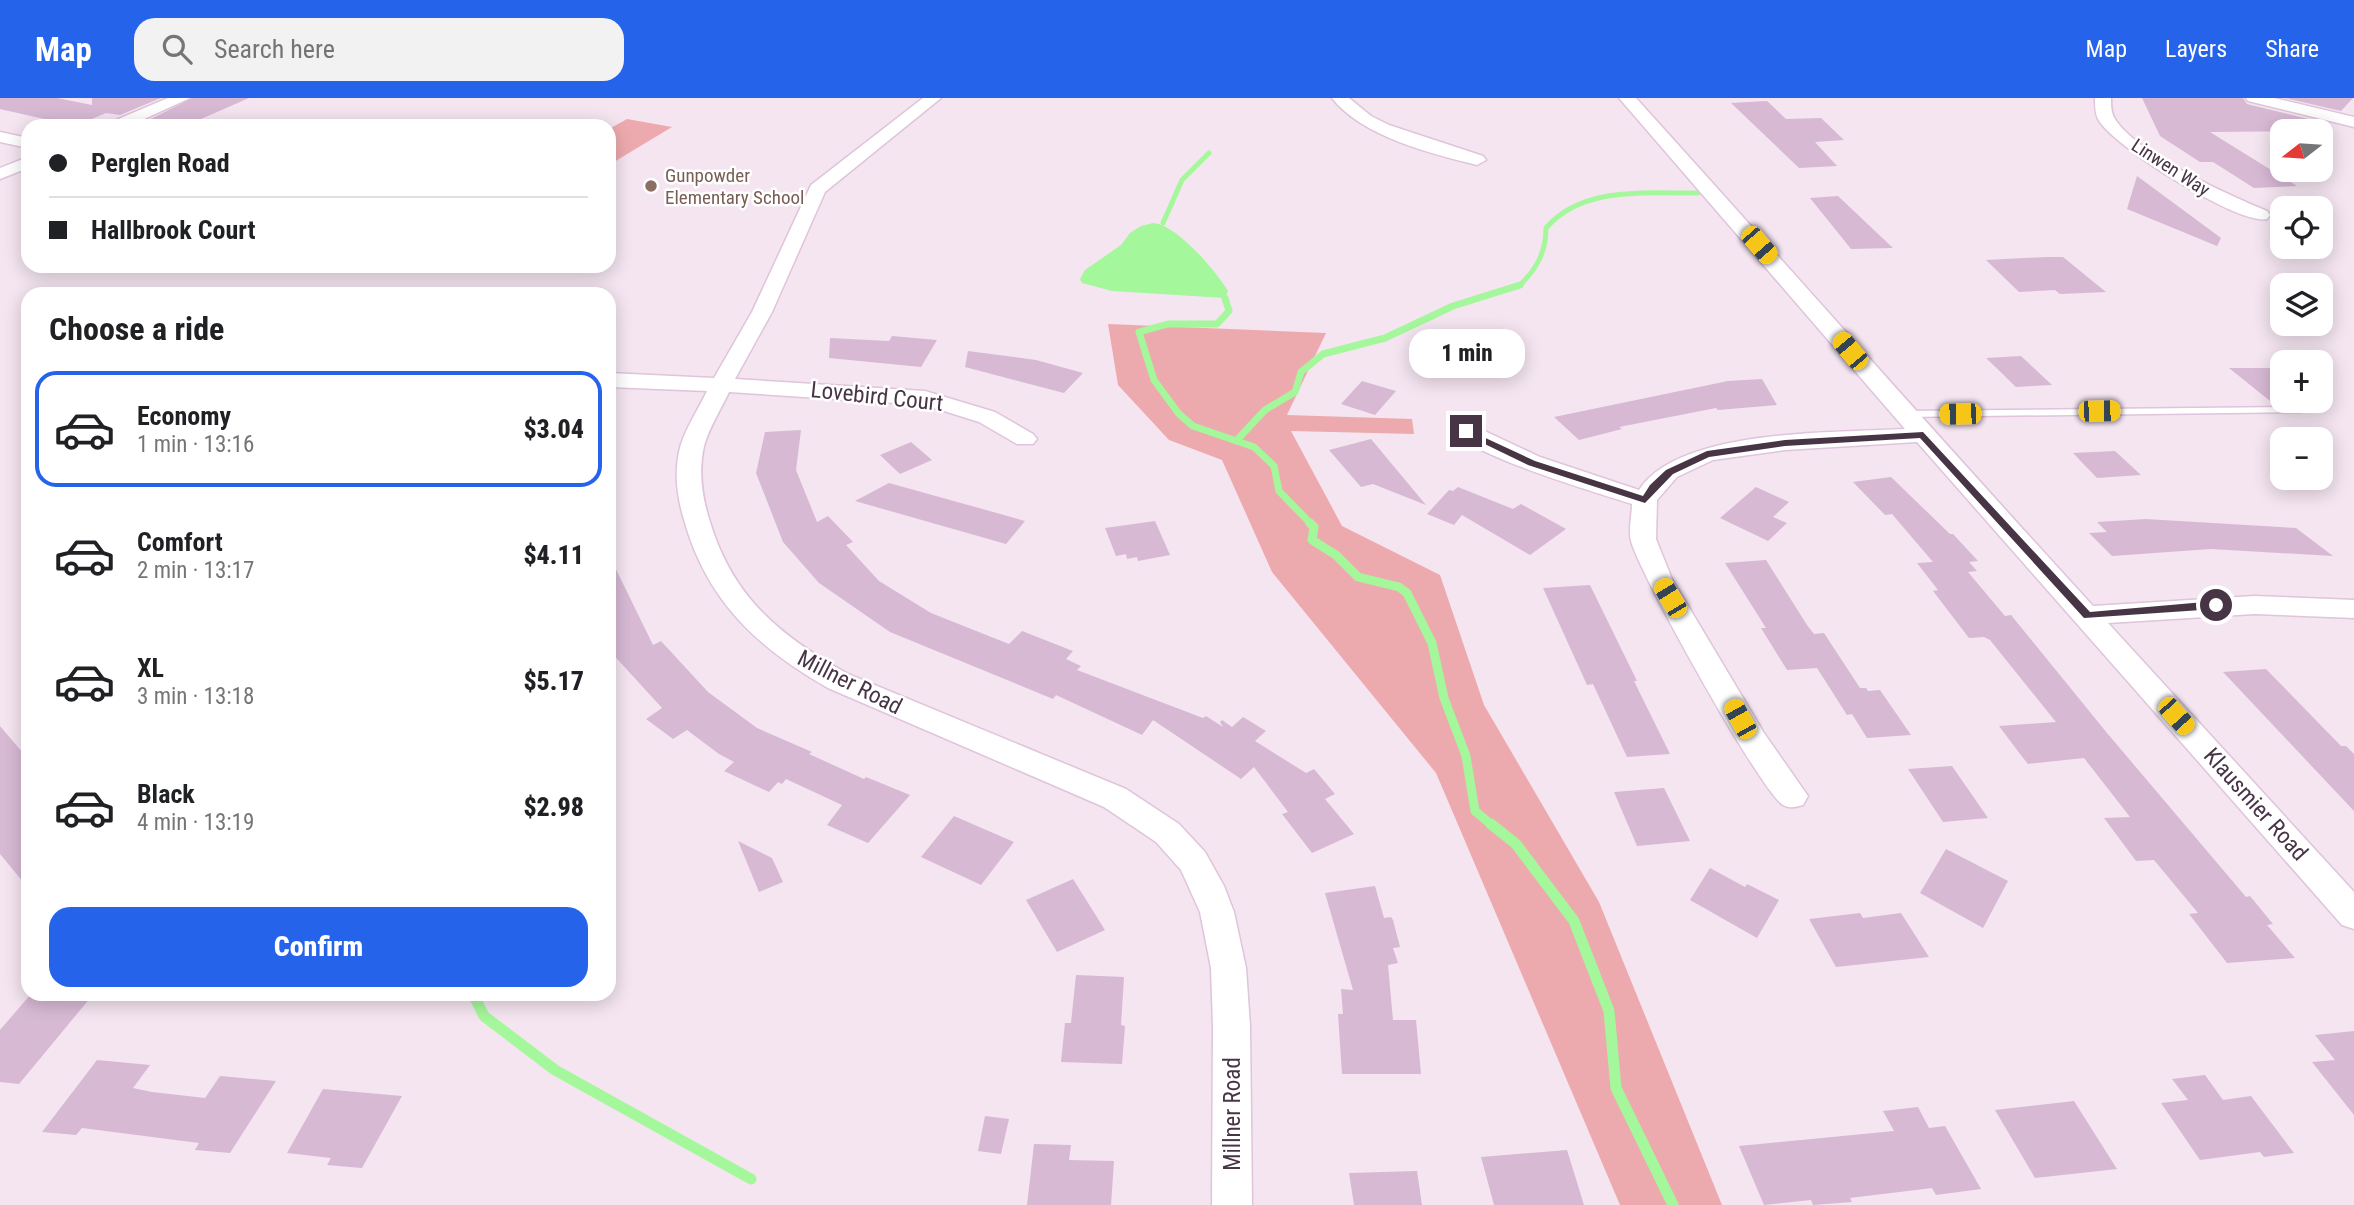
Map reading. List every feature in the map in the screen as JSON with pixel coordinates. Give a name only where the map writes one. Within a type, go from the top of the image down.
[{"type":"street","points":[[133,119],[183,98]]},
{"type":"street","name":"Millner Road","points":[[933,98],[817,190],[762,312],[721,385],[693,444],[689,475],[690,499],[708,557],[733,597],[770,635],[799,659],[838,681],[1115,798],[1157,824],[1193,860],[1215,908],[1228,952],[1232,1014],[1232,1205]]},
{"type":"street","points":[[1340,98],[1364,118],[1401,136],[1478,160]]},
{"type":"street","name":"Klausmier Road","points":[[1627,98],[1747,231],[1904,414],[2354,915]]},
{"type":"street","name":"Linwen Way","points":[[2103,98],[2106,119],[2132,143],[2213,196],[2260,215]]},
{"type":"street","points":[[2253,98],[2354,122]]},
{"type":"street","points":[[0,138],[21,142]]},
{"type":"street","points":[[0,174],[21,165]]},
{"type":"street","name":"Lovebird Court","points":[[616,380],[880,393],[925,398],[987,417],[1025,439]]},
{"type":"street","points":[[1466,431],[1498,449],[1532,463],[1645,500]]},
{"type":"street","points":[[1792,796],[1753,741],[1659,579],[1643,539],[1645,500],[1653,487],[1669,472],[1707,454],[1785,443],[1923,435]]},
{"type":"street","points":[[2088,616],[2235,604],[2287,603],[2354,609]]},
{"type":"lane","points":[[1904,414],[2270,410]]},
{"type":"shaded area","points":[[627,119],[672,127],[616,161],[616,125]]},
{"type":"shaded area","points":[[1153,223],[1173,231],[1195,250],[1228,291],[1225,298],[1112,291],[1082,283],[1080,279],[1085,270],[1121,245],[1130,233]]},
{"type":"shaded area","points":[[1108,324],[1326,333],[1287,415],[1412,419],[1414,434],[1291,431],[1342,526],[1440,575],[1484,705],[1599,902],[1722,1205],[1620,1205],[1436,773],[1272,572],[1222,460],[1169,440],[1118,385]]},
{"type":"building","points":[[0,98],[57,98],[92,105],[92,98],[161,98],[120,115],[106,113],[92,119],[44,119],[0,109]]},
{"type":"building","points":[[192,98],[249,98],[201,119],[151,119]]},
{"type":"building","points":[[2142,98],[2243,98],[2247,104],[2308,119],[2270,119],[2270,131],[2210,132],[2270,169],[2270,182],[2291,182],[2297,186],[2254,188],[2213,162],[2200,162],[2160,136]]},
{"type":"building","points":[[2285,98],[2353,98],[2341,111]]},
{"type":"building","points":[[1767,101],[1786,119],[1821,118],[1844,140],[1815,142],[1837,166],[1799,168],[1731,103]]},
{"type":"building","points":[[2137,176],[2221,238],[2217,246],[2127,209]]},
{"type":"building","points":[[1838,196],[1893,248],[1851,249],[1810,198]]},
{"type":"building","points":[[2063,257],[2106,292],[2019,292],[1986,260]]},
{"type":"building","points":[[892,336],[937,340],[921,367],[829,358],[830,338],[889,341]]},
{"type":"building","points":[[968,351],[1036,360],[1083,373],[1064,393],[965,367]]},
{"type":"building","points":[[2021,356],[2052,385],[2016,387],[1986,358]]},
{"type":"building","points":[[2229,368],[2270,368],[2270,401]]},
{"type":"building","points":[[1762,379],[1777,405],[1716,408],[1619,427],[1622,429],[1579,440],[1554,417],[1728,381]]},
{"type":"building","points":[[1362,381],[1396,391],[1375,415],[1341,404]]},
{"type":"building","points":[[801,430],[796,470],[817,522],[828,516],[853,542],[846,545],[879,581],[931,613],[1009,644],[1022,631],[1073,651],[1066,659],[1081,666],[1077,670],[1203,718],[1206,716],[1223,727],[1220,722],[1222,720],[1232,727],[1243,717],[1266,731],[1255,741],[1306,773],[1314,769],[1335,794],[1325,799],[1354,834],[1312,853],[1282,814],[1288,812],[1254,767],[1241,779],[1153,720],[1142,735],[1056,695],[1053,699],[890,632],[819,583],[783,542],[756,473],[765,432]]},
{"type":"building","points":[[1371,439],[1426,505],[1373,484],[1361,487],[1329,450]]},
{"type":"building","points":[[911,442],[932,460],[900,474],[880,455]]},
{"type":"building","points":[[2115,451],[2141,475],[2097,478],[2073,453]]},
{"type":"building","points":[[1891,477],[1978,561],[1969,562],[1977,571],[1968,572],[2005,616],[2011,615],[2246,897],[2250,896],[2273,924],[2267,925],[2295,958],[2227,963],[2189,914],[2198,913],[2154,860],[2136,861],[2104,818],[2130,817],[2084,758],[2028,764],[1999,726],[2056,722],[1990,640],[1984,637],[1969,638],[1933,591],[1938,590],[1917,563],[1933,562],[1892,514],[1885,515],[1853,482]]},
{"type":"building","points":[[889,483],[1025,521],[1006,544],[855,501]]},
{"type":"building","points":[[1458,487],[1513,509],[1521,504],[1566,529],[1530,555],[1462,515],[1454,525],[1427,514],[1449,490],[1453,491]]},
{"type":"building","points":[[1756,487],[1789,502],[1773,517],[1787,523],[1768,541],[1720,518]]},
{"type":"building","points":[[2146,519],[2296,528],[2333,556],[2211,549],[2112,556],[2089,533],[2107,532],[2097,522]]},
{"type":"building","points":[[1155,521],[1170,555],[1138,561],[1137,557],[1127,559],[1126,554],[1116,556],[1105,528]]},
{"type":"building","points":[[1766,560],[1814,634],[1824,633],[1860,688],[1866,688],[1868,691],[1880,690],[1911,735],[1867,738],[1852,714],[1847,715],[1817,668],[1787,670],[1761,628],[1766,628],[1725,563]]},
{"type":"building","points":[[616,569],[653,645],[661,641],[708,692],[757,728],[864,779],[866,777],[910,795],[868,843],[827,825],[842,805],[786,779],[782,784],[778,782],[769,792],[724,771],[734,762],[687,730],[673,739],[646,719],[662,708],[616,658]]},
{"type":"building","points":[[1590,585],[1670,754],[1627,757],[1593,684],[1587,685],[1543,588]]},
{"type":"building","points":[[2266,669],[2341,746],[2346,746],[2354,754],[2354,811],[2223,672]]},
{"type":"building","points":[[0,726],[21,751],[21,880],[0,854]]},
{"type":"building","points":[[1952,766],[1988,818],[1943,822],[1908,769]]},
{"type":"building","points":[[1664,788],[1690,841],[1637,846],[1614,792]]},
{"type":"building","points":[[954,816],[1014,842],[981,885],[921,857]]},
{"type":"building","points":[[738,841],[772,858],[783,882],[759,892]]},
{"type":"building","points":[[1946,849],[2008,881],[1983,928],[1920,893]]},
{"type":"building","points":[[1710,868],[1745,887],[1747,884],[1779,900],[1757,938],[1690,900]]},
{"type":"building","points":[[1073,879],[1105,930],[1057,952],[1026,900]]},
{"type":"building","points":[[1375,886],[1384,918],[1391,917],[1393,920],[1400,947],[1393,948],[1398,963],[1388,965],[1393,1020],[1416,1020],[1421,1074],[1342,1074],[1338,1014],[1343,1014],[1341,989],[1353,990],[1325,893]]},
{"type":"building","points":[[1860,913],[1863,918],[1901,913],[1929,957],[1836,967],[1809,919]]},
{"type":"building","points":[[1076,975],[1124,977],[1121,1025],[1125,1026],[1122,1064],[1061,1062],[1065,1023],[1071,1023]]},
{"type":"building","points":[[25,1001],[88,1001],[19,1084],[0,1082],[0,1030]]},
{"type":"building","points":[[2354,1031],[2354,1115],[2312,1062],[2335,1060],[2315,1035]]},
{"type":"building","points":[[97,1060],[150,1065],[133,1088],[152,1092],[205,1098],[220,1076],[276,1081],[230,1153],[195,1150],[199,1143],[82,1128],[76,1135],[42,1132]]},
{"type":"building","points":[[2205,1075],[2223,1100],[2251,1096],[2294,1153],[2264,1157],[2260,1152],[2200,1160],[2161,1103],[2188,1100],[2172,1079]]},
{"type":"building","points":[[323,1089],[402,1096],[362,1168],[327,1165],[331,1158],[287,1153]]},
{"type":"building","points":[[2074,1101],[2117,1169],[2035,1178],[1995,1110]]},
{"type":"building","points":[[1918,1107],[1929,1128],[1945,1126],[1981,1189],[1936,1195],[1932,1188],[1850,1198],[1852,1202],[1813,1205],[1811,1200],[1764,1205],[1739,1146],[1894,1131],[1883,1111]]},
{"type":"building","points":[[985,1116],[1009,1119],[1001,1154],[978,1151]]},
{"type":"building","points":[[1034,1144],[1071,1145],[1069,1160],[1114,1161],[1111,1205],[1027,1205]]},
{"type":"building","points":[[1567,1150],[1584,1205],[1494,1205],[1481,1157]]},
{"type":"building","points":[[1417,1171],[1422,1205],[1354,1205],[1349,1173]]},
{"type":"waterway","points":[[1163,223],[1182,180],[1209,153]]},
{"type":"waterway","points":[[1520,285],[1539,261],[1546,228],[1561,214],[1578,205],[1617,195],[1698,193]]},
{"type":"waterway","points":[[1296,389],[1301,372],[1323,354],[1385,338],[1453,306],[1520,285]]},
{"type":"waterway","points":[[1225,298],[1229,311],[1217,324],[1168,324],[1139,332],[1154,380],[1179,414],[1193,426],[1236,441]]},
{"type":"waterway","points":[[1236,441],[1265,410],[1295,392]]},
{"type":"waterway","points":[[1236,441],[1254,447],[1274,466],[1279,491],[1312,525]]},
{"type":"waterway","points":[[1312,525],[1312,540],[1336,555],[1358,577],[1399,587],[1407,593],[1432,643],[1444,698],[1466,756],[1475,811],[1493,826]]},
{"type":"waterway","points":[[1491,824],[1516,844],[1574,921],[1609,1011],[1616,1088],[1673,1205]]},
{"type":"waterway","points":[[476,1001],[484,1016],[555,1070],[751,1179]]},
{"type":"place","name":"Gunpowder Elementary School","points":[[651,186]]},
{"type":"route","points":[[1466,431],[1489,445],[1532,463],[1645,500],[1653,487],[1669,472],[1707,454],[1785,443],[1923,435],[2088,616],[2216,605]]}]
